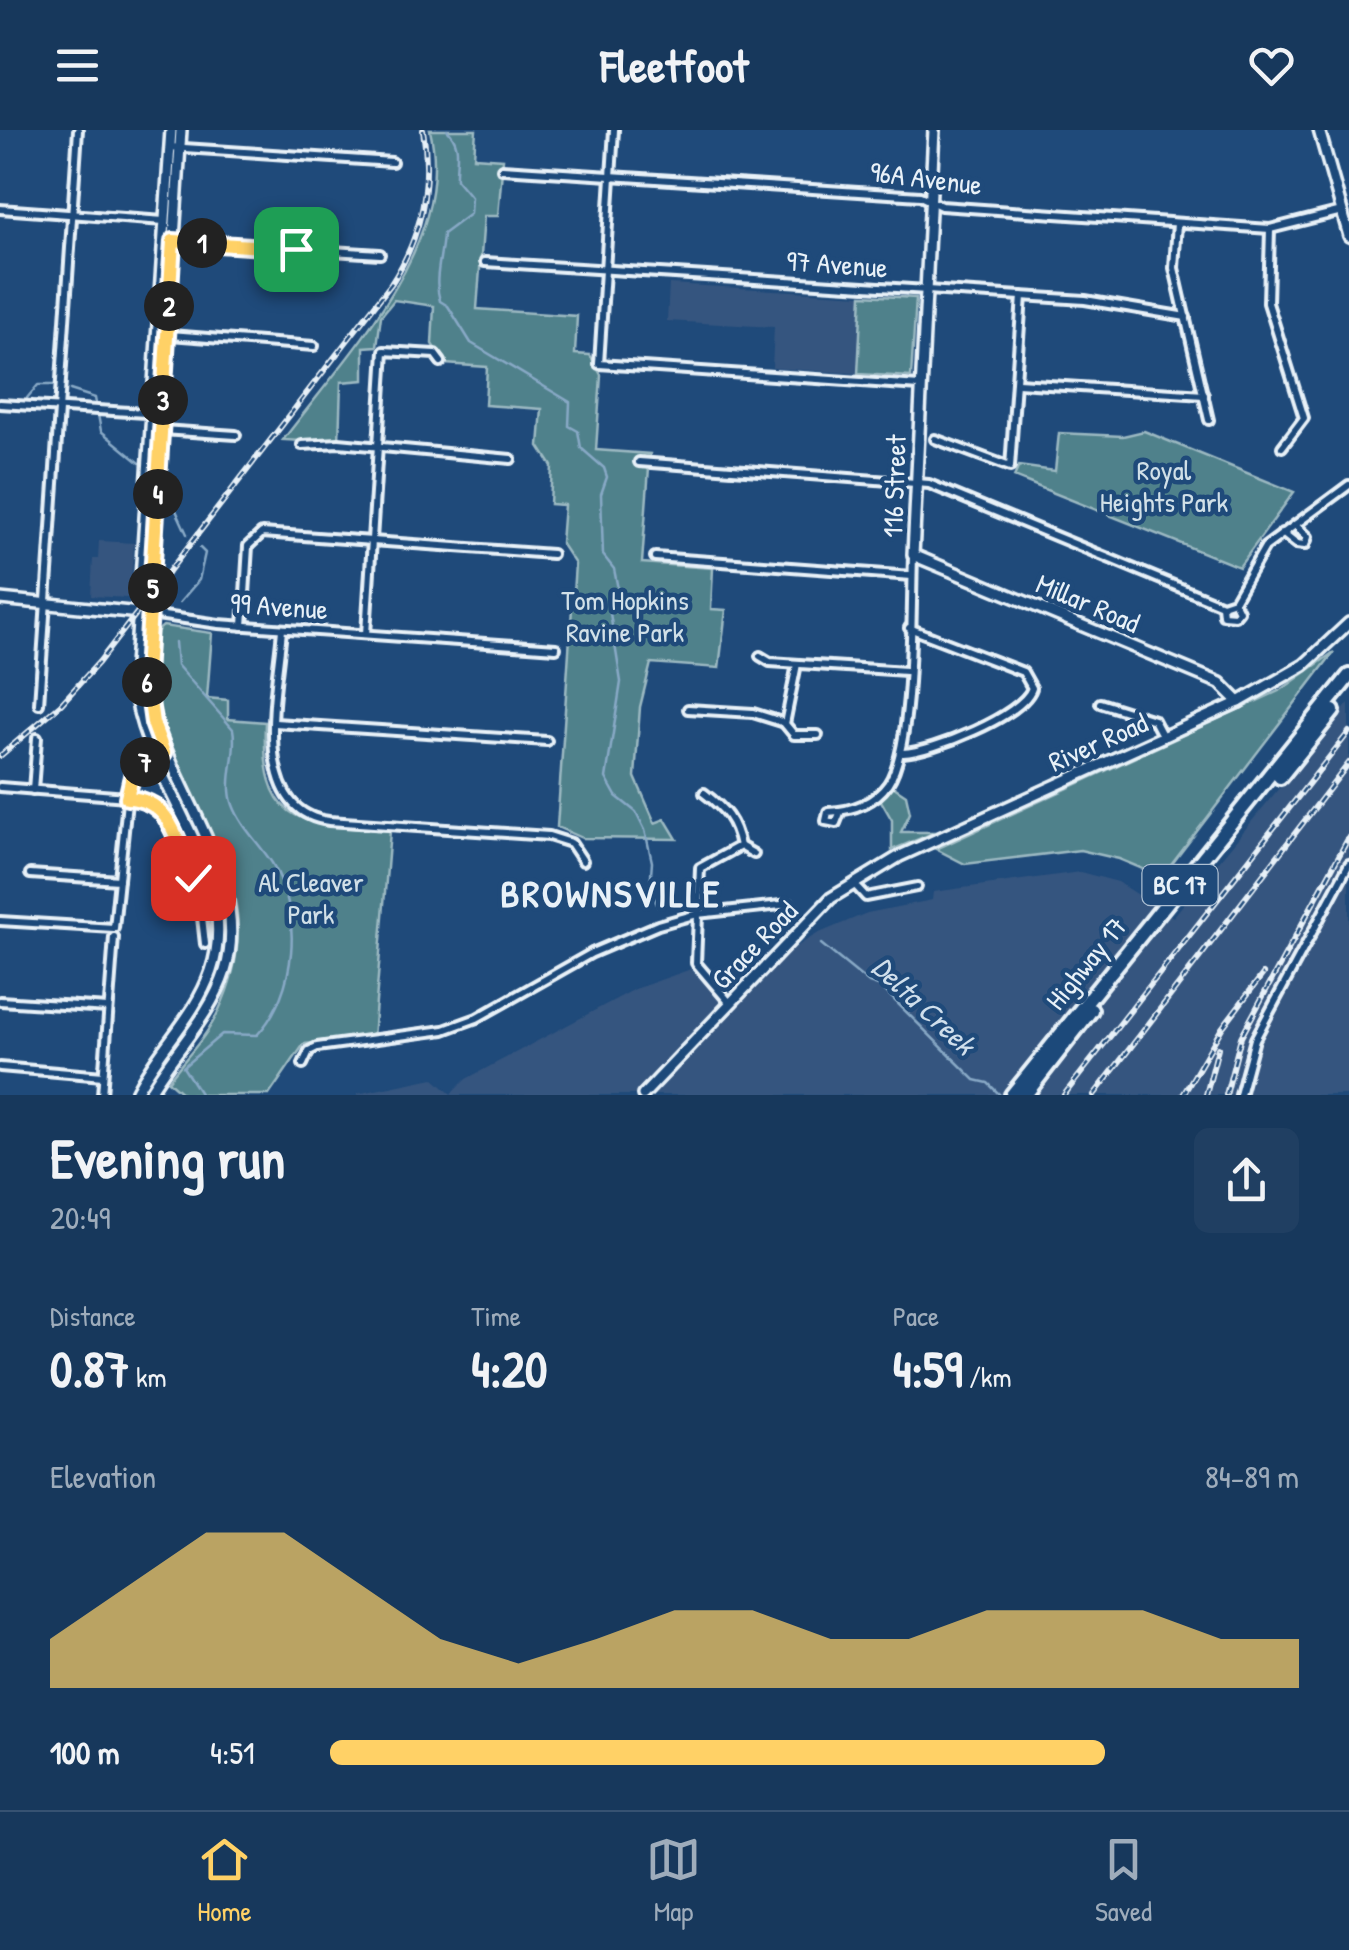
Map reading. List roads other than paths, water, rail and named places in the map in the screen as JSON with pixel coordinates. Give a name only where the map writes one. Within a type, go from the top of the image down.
[{"type":"highway","name":"Highway 17","points":[[1012,1095],[1349,676]]},
{"type":"highway","name":"Highway 17","points":[[1025,1095],[1349,690]]},
{"type":"street","points":[[39,704],[78,130]]},
{"type":"street","points":[[135,1095],[203,990],[214,961],[218,932],[208,877],[152,759],[135,696],[174,147],[170,130]]},
{"type":"street","points":[[168,241],[164,221],[180,130]]},
{"type":"street","points":[[614,130],[600,364],[920,386]]},
{"type":"street","name":"116 Street","points":[[840,813],[869,803],[886,787],[902,753],[934,130]]},
{"type":"street","points":[[1319,130],[1349,236]]},
{"type":"street","points":[[174,147],[392,162]]},
{"type":"street","name":"96A Avenue","points":[[502,169],[920,196],[941,206],[1270,229],[1342,211]]},
{"type":"street","points":[[0,209],[164,221]]},
{"type":"street","points":[[1178,223],[1174,268],[1209,420]]},
{"type":"street","points":[[1270,229],[1268,302],[1304,418],[1282,447]]},
{"type":"street","points":[[168,241],[380,254]]},
{"type":"street","name":"97 Avenue","points":[[485,262],[1086,300],[1186,317]]},
{"type":"street","points":[[935,439],[1010,467],[1022,296]]},
{"type":"street","points":[[162,334],[314,346]]},
{"type":"street","points":[[366,634],[384,350],[435,354],[441,362]]},
{"type":"street","points":[[1018,383],[1204,395]]},
{"type":"street","points":[[0,404],[157,414]]},
{"type":"street","points":[[148,1095],[212,1002],[230,941],[223,881],[164,753],[148,691],[161,430],[157,414]]},
{"type":"street","points":[[161,430],[236,435]]},
{"type":"street","points":[[302,445],[376,446],[510,458]]},
{"type":"street","points":[[639,462],[916,482],[1222,606],[1234,600],[1251,566],[1282,533],[1318,512],[1349,485]]},
{"type":"street","points":[[1282,533],[1296,544],[1305,545],[1308,538],[1294,525]]},
{"type":"street","points":[[243,626],[247,553],[255,537],[267,533],[552,554]]},
{"type":"street","name":"Millar Road","points":[[913,554],[1220,683],[1232,690],[1238,702]]},
{"type":"street","points":[[655,558],[912,576]]},
{"type":"street","name":"99 Avenue","points":[[0,600],[243,626],[556,648]]},
{"type":"street","points":[[1222,606],[1223,615],[1236,616],[1239,608],[1234,600]]},
{"type":"street","name":"River Road","points":[[853,884],[900,856],[1238,702],[1304,664],[1349,623]]},
{"type":"street","points":[[902,753],[925,752],[1022,705],[1032,684],[1024,672],[909,628]]},
{"type":"street","points":[[282,629],[274,761],[287,800],[302,814],[323,820],[557,838],[573,844],[584,861]]},
{"type":"street","points":[[760,656],[798,664],[906,671]]},
{"type":"street","points":[[786,724],[798,664]]},
{"type":"street","points":[[1100,702],[1154,720],[1163,737]]},
{"type":"street","points":[[688,709],[754,713],[786,724],[794,735],[818,735]]},
{"type":"street","points":[[275,723],[547,741]]},
{"type":"street","points":[[33,790],[38,738]]},
{"type":"street","points":[[102,1095],[127,798],[133,772],[164,753]]},
{"type":"street","points":[[0,787],[152,801],[164,812],[201,897],[205,944]]},
{"type":"street","points":[[704,793],[736,825],[740,846],[754,854]]},
{"type":"street","points":[[730,1002],[696,963],[697,914],[700,868],[740,846]]},
{"type":"street","points":[[1240,1095],[1255,1039],[1349,864]]},
{"type":"street","points":[[30,874],[119,880]]},
{"type":"street","points":[[853,884],[866,897],[917,887]]},
{"type":"street","name":"Grace Road","points":[[643,1095],[831,898],[853,884]]},
{"type":"street","points":[[304,1064],[309,1051],[317,1048],[414,1036],[465,1023],[592,953],[697,914],[790,904]]},
{"type":"street","points":[[0,921],[114,932]]},
{"type":"street","points":[[0,1000],[108,1008]]},
{"type":"street","points":[[0,1068],[103,1076]]},
{"type":"waterway","name":"Delta Creek","points":[[447,130],[457,147],[456,179],[471,197],[470,214],[443,234],[438,276],[440,301],[448,306],[471,343],[570,402],[569,426],[578,431],[581,448],[604,468],[607,477],[601,494],[603,555],[614,569],[618,589],[609,607],[621,682],[606,778],[616,796],[636,812],[645,830],[652,862],[650,888],[658,907]]},
{"type":"waterway","points":[[27,398],[38,385],[54,385]]},
{"type":"waterway","points":[[70,390],[95,398],[101,431],[140,463]]},
{"type":"waterway","points":[[169,495],[187,534]]},
{"type":"waterway","points":[[180,602],[199,580],[205,553],[200,548]]},
{"type":"waterway","points":[[175,642],[177,665],[233,729],[233,805],[282,883],[291,928],[291,952],[281,997],[257,1035],[222,1034],[183,1067],[201,1095]]},
{"type":"waterway","name":"Delta Creek","points":[[821,944],[869,983],[881,987],[975,1080],[988,1083],[1000,1095]]},
{"type":"railway","points":[[0,756],[61,704],[99,662],[391,284],[410,248],[422,210],[426,171],[423,130]]},
{"type":"railway","points":[[1064,1095],[1349,732]]},
{"type":"railway","points":[[1094,1095],[1349,763]]},
{"type":"railway","points":[[1226,1095],[1241,1037],[1349,837]]},
{"type":"railway","points":[[1183,1095],[1222,1028],[1263,974]]},
{"type":"railway","points":[[1206,1095],[1218,1048]]},
{"type":"district","name":"BROWNSVILLE","points":[[611,893]]},
{"type":"park label","name":"Royal Heights Park","points":[[1164,486]]},
{"type":"park label","name":"Tom Hopkins Ravine Park","points":[[625,616]]},
{"type":"park label","name":"Al Cleaver Park","points":[[311,898]]}]
